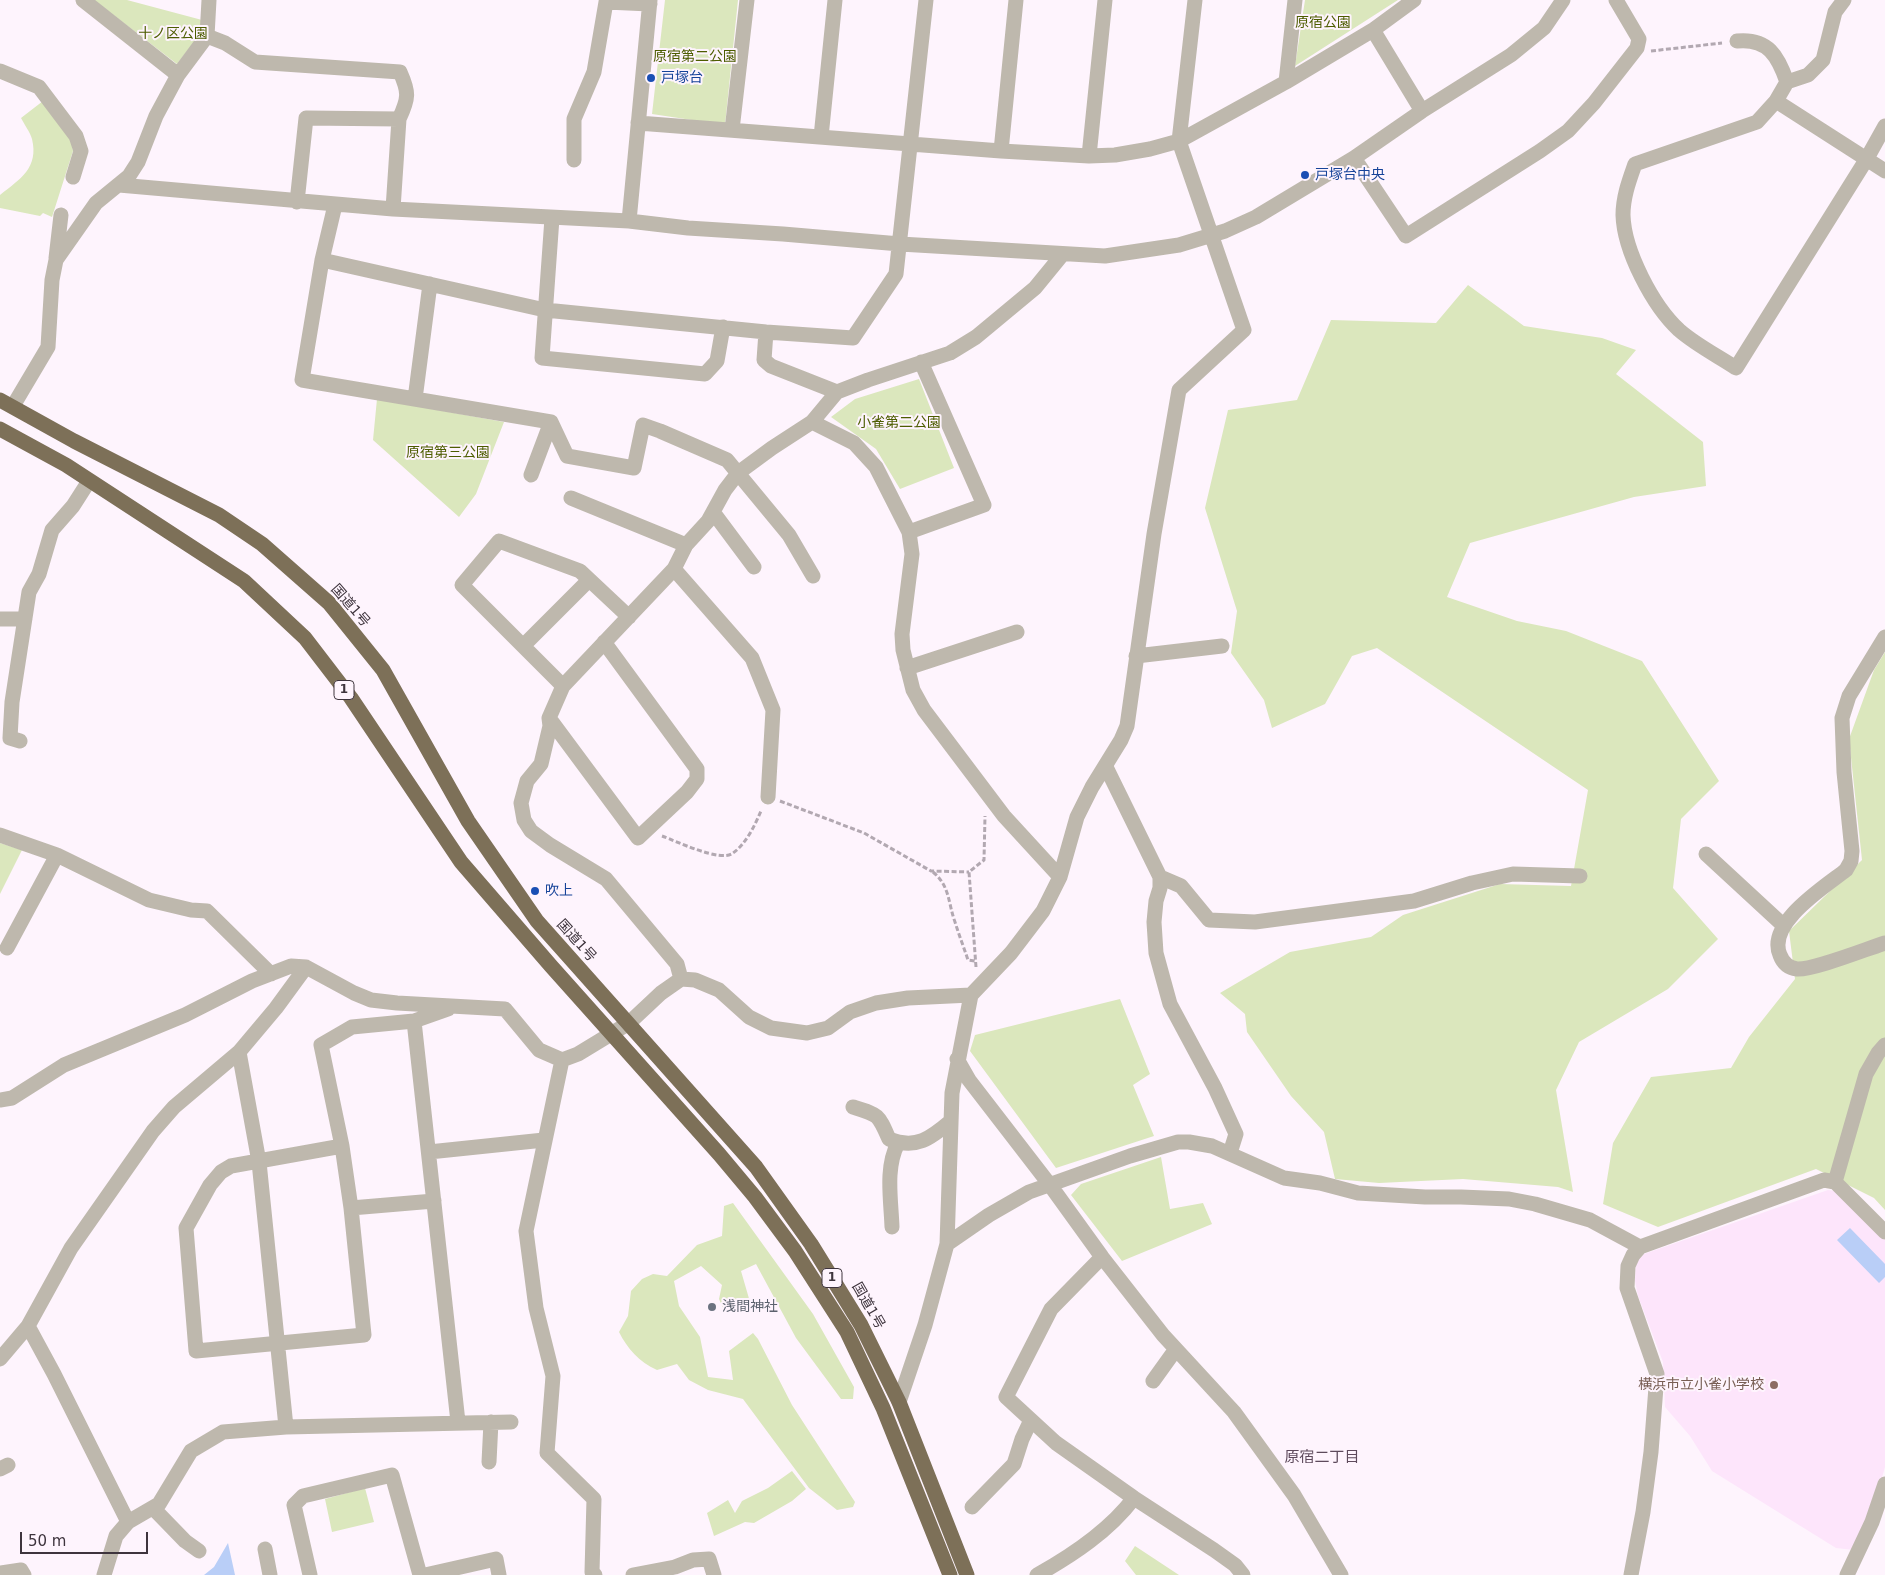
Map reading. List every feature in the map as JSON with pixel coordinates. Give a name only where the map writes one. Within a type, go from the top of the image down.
[{"type":"highway","name":"国道1号","points":[[7,403],[74,441],[219,515],[262,544],[329,603],[383,670],[468,821],[537,921],[756,1167],[811,1244],[862,1325],[898,1402],[965,1574]]},
{"type":"highway","name":"1","points":[[0,428],[66,465],[244,581],[305,638],[351,698],[461,862],[610,1034],[755,1196],[796,1251],[847,1332],[883,1408],[950,1575]]},
{"type":"street","points":[[83,0],[178,75]]},
{"type":"street","points":[[56,260],[96,203],[129,176],[138,162],[156,116],[178,75],[207,36],[209,0]]},
{"type":"street","points":[[732,130],[747,0]]},
{"type":"street","points":[[821,137],[835,0]]},
{"type":"street","points":[[322,260],[545,310],[766,332],[853,338],[896,274],[926,0]]},
{"type":"street","points":[[1001,151],[1016,0]]},
{"type":"street","points":[[1089,156],[1105,0]]},
{"type":"street","points":[[898,1402],[925,1325],[947,1244],[952,1093],[974,991],[1012,953],[1043,911],[1060,877],[1077,817],[1127,726],[1154,534],[1179,390],[1244,330],[1178,141],[1195,0]]},
{"type":"street","points":[[1286,82],[1295,0]]},
{"type":"street","points":[[638,123],[1001,151],[1089,156],[1115,155],[1150,149],[1178,141],[1286,82],[1373,30],[1414,0]]},
{"type":"street","points":[[119,185],[335,205],[629,221],[688,228],[900,244],[1062,255],[1105,256],[1179,245],[1225,231],[1256,217],[1354,158],[1422,110],[1511,55],[1544,28],[1563,0]]},
{"type":"street","points":[[1354,158],[1406,236],[1540,151],[1568,131],[1594,103],[1637,48],[1638,40],[1616,0]]},
{"type":"street","points":[[1844,0],[1835,12],[1823,60],[1808,75],[1787,82],[1776,102],[1757,122],[1635,164],[1626,188],[1624,216],[1628,240],[1640,274],[1659,308],[1680,331],[1736,368],[1866,160],[1885,126]]},
{"type":"street","points":[[574,160],[574,118],[594,72],[606,2],[650,2],[629,221]]},
{"type":"street","points":[[1373,30],[1422,110]]},
{"type":"street","points":[[207,36],[225,43],[255,62],[400,72],[408,90],[400,119],[393,209]]},
{"type":"street","points":[[1737,41],[1749,40],[1766,45],[1782,68],[1787,82]]},
{"type":"street","points":[[0,72],[39,87],[76,136],[80,151],[73,177]]},
{"type":"street","points":[[1776,102],[1885,171]]},
{"type":"street","points":[[297,202],[306,118],[400,119]]},
{"type":"street","points":[[335,205],[322,260],[302,380],[551,422]]},
{"type":"street","points":[[7,403],[48,347],[52,280],[56,260],[60,215]]},
{"type":"street","points":[[552,218],[542,358],[705,374],[717,361],[723,327]]},
{"type":"street","points":[[681,979],[677,964],[606,878],[550,845],[531,831],[524,820],[521,803],[527,781],[541,764],[550,722],[563,686],[674,569],[686,545],[708,521],[725,490],[738,473],[812,422],[838,392],[950,353],[976,337],[1035,288],[1062,255]]},
{"type":"street","points":[[415,399],[430,284]]},
{"type":"street","points":[[766,332],[764,360],[771,366],[838,392]]},
{"type":"street","points":[[909,532],[984,506],[921,362]]},
{"type":"street","points":[[551,422],[567,456],[634,468],[642,425],[660,430],[727,460],[789,535],[813,576]]},
{"type":"street","points":[[531,475],[551,422]]},
{"type":"street","points":[[812,422],[854,443],[876,467],[909,532],[912,569],[902,634],[907,668],[913,690],[924,710],[996,805],[1060,877]]},
{"type":"street","points":[[20,741],[10,738],[7,690],[26,619],[30,592],[39,574],[52,530],[74,506],[89,480]]},
{"type":"street","points":[[571,498],[686,545]]},
{"type":"street","points":[[713,512],[754,567]]},
{"type":"street","points":[[563,686],[462,585],[499,541],[580,571],[629,617]]},
{"type":"street","points":[[674,569],[752,658],[773,710],[768,797]]},
{"type":"street","points":[[523,646],[589,580]]},
{"type":"street","points":[[0,619],[26,619]]},
{"type":"street","points":[[907,668],[1017,632]]},
{"type":"street","points":[[1885,637],[1849,696],[1842,718],[1844,772],[1852,851],[1851,861],[1846,870],[1796,910],[1784,926],[1778,945],[1779,954],[1783,962],[1789,967],[1798,969],[1824,963],[1885,943]]},
{"type":"street","points":[[550,722],[638,838],[687,792],[697,779],[697,770],[604,642]]},
{"type":"street","points":[[1136,656],[1222,646]]},
{"type":"street","points":[[1106,767],[1160,877],[1154,922],[1156,952],[1170,1004],[1215,1088],[1236,1134],[1230,1153]]},
{"type":"street","points":[[0,835],[57,855],[148,900],[191,910],[207,911],[271,974]]},
{"type":"street","points":[[1706,854],[1784,926]]},
{"type":"street","points":[[6,948],[57,855]]},
{"type":"street","points":[[1160,877],[1181,886],[1209,920],[1255,922],[1414,901],[1472,883],[1513,874],[1580,876]]},
{"type":"street","points":[[0,1100],[12,1098],[64,1065],[185,1015],[291,966],[306,967],[371,1000],[397,1004],[506,1009],[539,1050],[562,1060],[578,1054],[629,1023],[661,993],[681,979],[695,980],[719,990],[749,1017],[771,1028],[807,1033],[828,1028],[850,1012],[876,1003],[974,991]]},
{"type":"street","points":[[0,1359],[28,1326],[71,1248],[153,1131],[174,1108],[239,1052],[276,1008],[306,967]]},
{"type":"street","points":[[342,1146],[231,1166],[221,1172],[210,1185],[186,1228],[196,1351],[364,1336],[351,1208],[342,1146],[320,1045],[352,1027],[414,1021],[457,1006]]},
{"type":"street","points":[[414,1021],[458,1422]]},
{"type":"street","points":[[1835,1182],[1866,1074],[1885,1045]]},
{"type":"street","points":[[239,1052],[259,1162],[286,1427]]},
{"type":"street","points":[[958,1059],[969,1080],[1050,1185],[1102,1258],[1176,1349],[1234,1412],[1294,1494],[1342,1575]]},
{"type":"street","points":[[562,1060],[526,1231],[536,1308],[553,1376],[547,1453],[594,1499],[592,1572],[595,1575]]},
{"type":"street","points":[[853,1107],[875,1114],[880,1118],[889,1139],[903,1144],[920,1142],[938,1132],[951,1121]]},
{"type":"street","points":[[429,1152],[544,1140]]},
{"type":"street","points":[[947,1244],[989,1215],[1029,1192],[1130,1156],[1178,1142],[1201,1143],[1230,1153],[1284,1178],[1320,1183],[1358,1193],[1509,1199],[1535,1204],[1590,1220],[1640,1247]]},
{"type":"street","points":[[892,1226],[890,1178],[893,1153],[898,1143]]},
{"type":"street","points":[[1631,1575],[1643,1512],[1651,1452],[1657,1374],[1627,1288],[1628,1266],[1633,1255],[1640,1247],[1824,1180],[1835,1182],[1885,1232]]},
{"type":"street","points":[[351,1208],[434,1201]]},
{"type":"street","points":[[1102,1258],[1051,1309],[1006,1397],[1056,1443],[1134,1498],[1214,1550],[1235,1565],[1243,1575]]},
{"type":"street","points":[[28,1326],[128,1522]]},
{"type":"street","points":[[1153,1381],[1176,1349]]},
{"type":"street","points":[[972,1507],[1014,1464],[1022,1439],[1031,1420]]},
{"type":"street","points":[[488,1462],[491,1422]]},
{"type":"street","points":[[104,1575],[116,1536],[128,1522],[159,1504],[170,1483],[191,1452],[223,1432],[286,1427],[511,1422]]},
{"type":"street","points":[[310,1575],[294,1505],[303,1496],[392,1475],[420,1575]]},
{"type":"street","points":[[1847,1575],[1872,1522],[1885,1484]]},
{"type":"street","points":[[1036,1575],[1076,1551],[1105,1530],[1122,1515],[1134,1498]]},
{"type":"street","points":[[153,1508],[181,1546],[199,1551]]},
{"type":"street","points":[[265,1548],[270,1575]]},
{"type":"street","points":[[425,1575],[496,1559],[499,1575]]},
{"type":"street","points":[[633,1575],[675,1567],[692,1560],[709,1559],[714,1575]]},
{"type":"street","points":[[0,1573],[21,1570],[24,1575]]},
{"type":"path","points":[[1637,48],[1651,51],[1737,41]]},
{"type":"path","points":[[646,830],[713,855],[726,856],[733,854],[752,831],[768,797],[864,833],[932,871],[940,878],[945,886],[954,921],[968,960],[975,961]]},
{"type":"path","points":[[932,871],[969,872],[984,860],[985,816],[996,805]]},
{"type":"path","points":[[969,872],[975,961],[974,991]]},
{"type":"shaded area","name":"横浜市立小雀小学校","points":[[1828,1190],[1836,1191],[1885,1240],[1885,1467],[1869,1523],[1854,1550],[1836,1548],[1712,1471],[1690,1436],[1665,1407],[1663,1362],[1638,1296],[1635,1281],[1636,1262],[1644,1254]]},
{"type":"green space","name":"十ノ区公園","points":[[94,0],[127,0],[202,20],[200,34],[177,64]]},
{"type":"green space","name":"原宿第二公園","points":[[665,0],[738,0],[725,125],[652,114]]},
{"type":"green space","name":"原宿公園","points":[[1305,0],[1398,0],[1295,66]]},
{"type":"green space","points":[[43,101],[72,142],[73,151],[52,217],[43,213],[40,216],[0,208],[0,195],[21,178],[33,158],[32,139],[21,118]]},
{"type":"green space","points":[[1468,285],[1524,326],[1602,338],[1636,350],[1616,374],[1703,442],[1706,486],[1634,497],[1470,543],[1447,597],[1517,621],[1566,631],[1642,661],[1719,781],[1681,819],[1673,888],[1718,939],[1668,989],[1579,1042],[1556,1090],[1573,1192],[1558,1187],[1463,1179],[1379,1183],[1335,1179],[1324,1132],[1291,1096],[1247,1032],[1245,1014],[1220,993],[1290,952],[1371,937],[1403,915],[1500,884],[1571,886],[1588,790],[1377,648],[1352,656],[1325,704],[1272,728],[1264,700],[1231,653],[1237,611],[1205,508],[1228,410],[1297,400],[1331,320],[1436,323]]},
{"type":"green space","name":"小雀第二公園","points":[[919,379],[954,468],[900,489],[876,449],[831,417],[855,399]]},
{"type":"green space","name":"原宿第三公園","points":[[377,399],[504,422],[476,494],[459,517],[373,440]]},
{"type":"green space","points":[[1885,652],[1885,1210],[1874,1198],[1816,1169],[1658,1227],[1603,1204],[1613,1143],[1651,1077],[1731,1068],[1749,1037],[1795,979],[1789,931],[1862,860],[1849,739],[1874,670]]},
{"type":"green space","points":[[0,843],[22,850],[0,894]]},
{"type":"green space","points":[[1120,999],[1150,1074],[1133,1085],[1154,1136],[1056,1168],[970,1051],[975,1035]]},
{"type":"green space","points":[[1161,1157],[1170,1209],[1203,1203],[1212,1224],[1122,1261],[1071,1195],[1081,1184]]},
{"type":"green space","points":[[733,1203],[813,1314],[854,1387],[853,1399],[841,1399],[796,1338],[756,1264],[741,1271],[750,1302],[733,1311],[724,1310],[719,1299],[722,1285],[701,1266],[674,1281],[679,1306],[700,1337],[708,1377],[733,1380],[729,1351],[753,1333],[758,1339],[792,1405],[855,1502],[853,1507],[837,1510],[809,1488],[743,1399],[708,1390],[689,1380],[677,1364],[657,1370],[651,1367],[634,1354],[619,1332],[628,1316],[631,1291],[642,1279],[653,1274],[667,1276],[697,1245],[722,1236],[724,1206]]},
{"type":"green space","points":[[792,1471],[806,1489],[792,1501],[754,1523],[745,1522],[714,1536],[707,1513],[728,1500],[735,1513],[742,1501],[768,1488]]},
{"type":"green space","points":[[365,1488],[374,1522],[332,1532],[325,1499]]},
{"type":"green space","points":[[1135,1546],[1179,1575],[1136,1575],[1125,1561]]},
{"type":"water","points":[[1850,1228],[1885,1264],[1885,1277],[1879,1283],[1837,1240]]},
{"type":"water","points":[[228,1543],[235,1575],[204,1575],[214,1567]]},
{"type":"place","name":"戸塚台","points":[[651,78]]},
{"type":"place","name":"戸塚台中央","points":[[1305,175]]},
{"type":"place","name":"吹上","points":[[535,891]]},
{"type":"place","name":"浅間神社","points":[[712,1307]]},
{"type":"place","name":"横浜市立小雀小学校","points":[[1774,1385]]},
{"type":"district","name":"原宿二丁目","points":[[1322,1458]]}]
